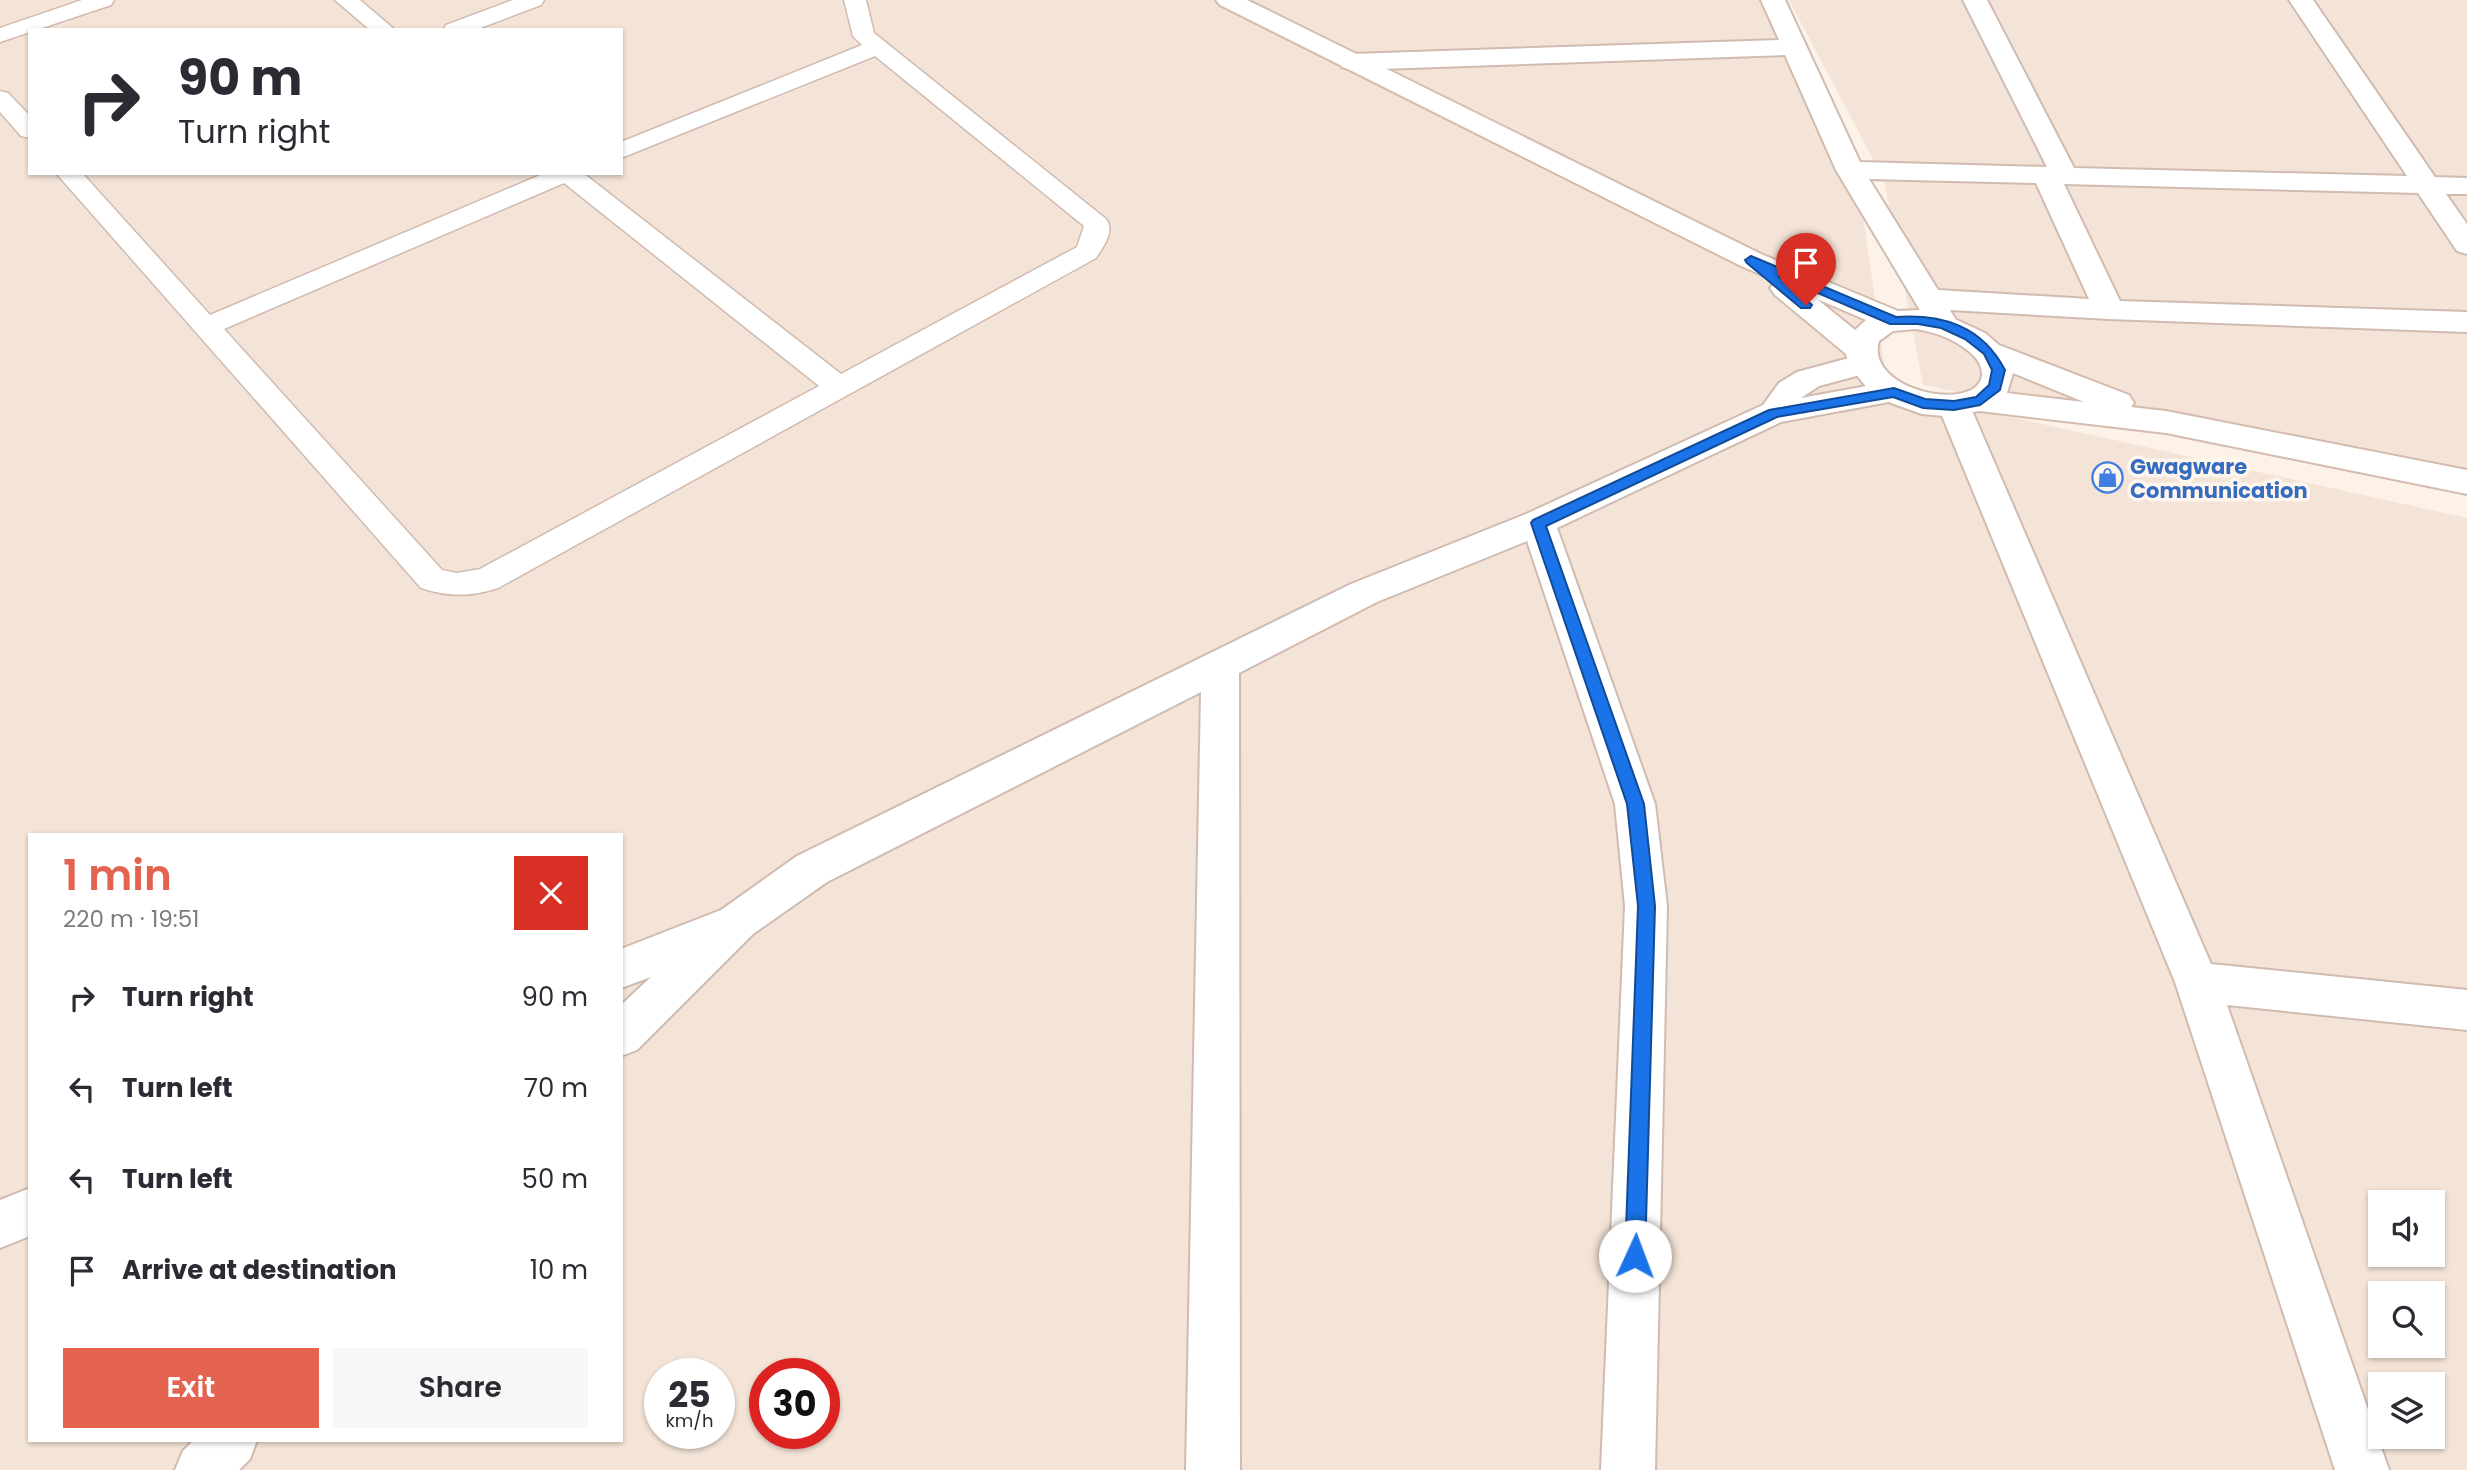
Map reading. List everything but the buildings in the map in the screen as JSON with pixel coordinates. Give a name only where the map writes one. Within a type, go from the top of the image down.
[{"type":"street","points":[[1228,0],[1751,260],[1895,321]]},
{"type":"street","points":[[1773,0],[1850,170],[1944,324]]},
{"type":"street","points":[[1975,0],[2055,175],[2109,310]]},
{"type":"street","points":[[2301,0],[2467,245]]},
{"type":"street","points":[[1351,62],[1794,47]]},
{"type":"street","points":[[1850,170],[2467,186]]},
{"type":"street","points":[[1751,260],[1862,357],[1876,380],[1894,392],[1923,403],[1967,403],[2165,422],[2467,482]]},
{"type":"street","points":[[1927,299],[2109,310],[2467,322]]},
{"type":"street","points":[[1862,357],[1864,338],[1875,327],[1895,321],[1918,320],[1944,324],[1969,336],[1989,352],[2165,422]]},
{"type":"street","points":[[1967,403],[1995,387],[1998,370],[1989,352]]},
{"type":"street","points":[[1774,413],[1790,390],[1808,379],[1862,357]]},
{"type":"street","points":[[623,1033],[737,921],[812,869],[1364,593],[1538,523],[1774,413],[1894,392]]},
{"type":"street","points":[[1967,403],[2197,982],[2362,1470]]},
{"type":"street","points":[[1538,523],[1635,804],[1646,906],[1628,1470]]},
{"type":"street","points":[[1213,1470],[1220,664]]},
{"type":"street","points":[[623,968],[737,921]]},
{"type":"street","points":[[2197,982],[2467,1010]]},
{"type":"street","points":[[0,1224],[28,1213]]},
{"type":"street","points":[[202,1470],[229,1442]]},
{"type":"lane","points":[[0,34],[103,0]]},
{"type":"lane","points":[[346,0],[381,28]]},
{"type":"lane","points":[[459,28],[533,0]]},
{"type":"lane","points":[[75,175],[205,327],[432,580],[457,585],[487,580],[1087,252],[1096,235],[1097,224],[1078,206],[864,37],[855,0]]},
{"type":"lane","points":[[623,150],[877,47]]},
{"type":"lane","points":[[0,98],[28,129]]},
{"type":"lane","points":[[205,327],[562,175]]},
{"type":"lane","points":[[570,175],[839,387]]},
{"type":"shaded area","points":[[0,0],[1765,0],[1858,182],[1888,390],[2467,518],[2467,1470],[0,1470]]},
{"type":"shaded area","points":[[1789,0],[2467,0],[2467,493],[1923,385],[1884,180]]},
{"type":"place","name":"Gwagware Communication","points":[[2107,478]]},
{"type":"route","points":[[1635,1256],[1646,906],[1635,804],[1538,523],[1774,413],[1894,392],[1923,403],[1954,406],[1980,400],[1995,387],[1998,370],[1989,352],[1969,336],[1944,324],[1918,320],[1895,321],[1751,260],[1806,305]]}]
